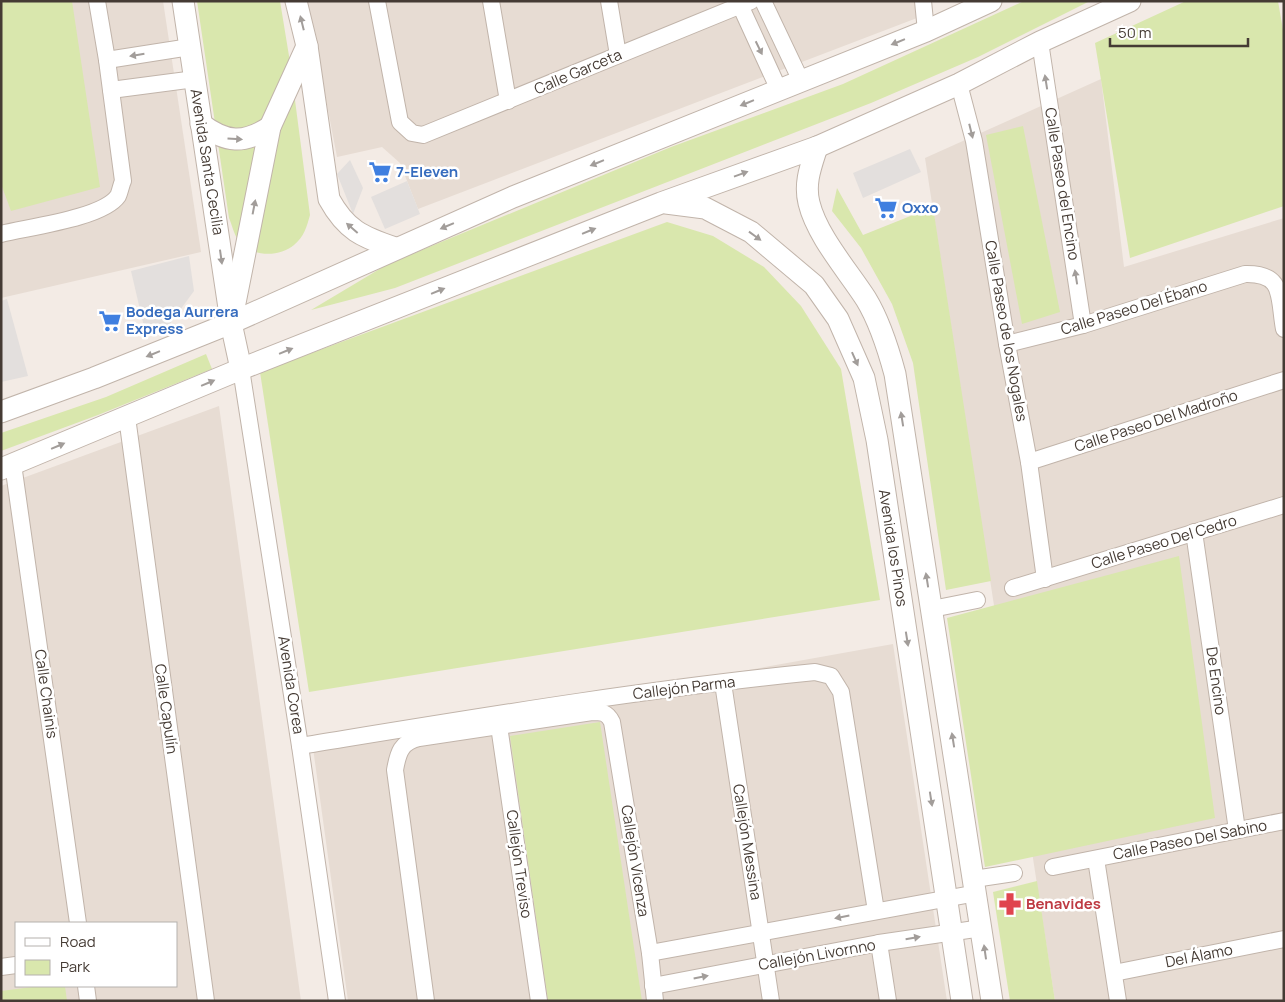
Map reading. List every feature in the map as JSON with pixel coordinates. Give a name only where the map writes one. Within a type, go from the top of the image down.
[{"type":"street","points":[[2,233],[92,213],[107,206],[118,195],[123,181],[108,60],[97,1]]},
{"type":"street","name":"Avenida Santa Cecilia","points":[[183,1],[231,323],[241,369]]},
{"type":"street","points":[[296,1],[307,46],[329,199],[338,214],[351,229],[366,238],[395,248]]},
{"type":"street","name":"Calle Garceta","points":[[377,1],[400,122],[412,133],[422,135],[508,101],[735,5]]},
{"type":"street","points":[[491,1],[508,101]]},
{"type":"street","points":[[609,1],[618,55]]},
{"type":"street","points":[[764,1],[801,81]]},
{"type":"street","points":[[923,1],[926,31]]},
{"type":"street","points":[[1,412],[94,378],[231,323],[395,248],[513,197],[926,31],[991,1]]},
{"type":"street","points":[[7,466],[241,369],[661,203],[817,148],[959,84],[1040,42],[1130,1]]},
{"type":"street","points":[[735,5],[779,90]]},
{"type":"street","name":"Calle Paseo del Encino","points":[[1040,42],[1084,325]]},
{"type":"street","points":[[231,323],[270,127],[307,46]]},
{"type":"street","points":[[108,60],[190,47]]},
{"type":"street","points":[[111,90],[195,79]]},
{"type":"street","name":"Calle Paseo de los Nogales","points":[[959,84],[974,141],[1007,344],[1029,462],[1045,579]]},
{"type":"street","points":[[201,124],[213,133],[227,138],[242,139],[257,135],[270,127]]},
{"type":"street","name":"Avenida los Pinos","points":[[817,148],[807,179],[809,204],[824,236],[867,301],[886,341],[895,374],[976,886],[992,1001]]},
{"type":"street","name":"Avenida los Pinos","points":[[661,203],[705,208],[751,232],[814,285],[838,319],[864,378],[876,440],[962,1001]]},
{"type":"street","name":"Calle Paseo Del Ébano","points":[[1007,344],[1084,325],[1244,274],[1261,273],[1270,278],[1276,286],[1284,329]]},
{"type":"street","points":[[838,319],[867,301]]},
{"type":"street","name":"Avenida Corea","points":[[241,369],[300,746],[337,1001]]},
{"type":"street","name":"Calle Paseo Del Madroño","points":[[1029,462],[1284,380]]},
{"type":"street","name":"Calle Capulín","points":[[127,417],[206,1001]]},
{"type":"street","name":"Calle Chainis","points":[[7,466],[78,922]]},
{"type":"street","name":"Calle Paseo Del Cedro","points":[[1013,588],[1284,504]]},
{"type":"street","name":"De Encino","points":[[1194,532],[1237,830]]},
{"type":"street","points":[[932,609],[977,600]]},
{"type":"street","name":"Callejón Parma","points":[[300,746],[506,712],[723,683],[815,672],[831,676],[841,692],[846,714],[876,911]]},
{"type":"street","name":"Callejón Messina","points":[[723,683],[771,1001]]},
{"type":"street","name":"Callejón Vicenza","points":[[499,726],[592,712],[608,715],[612,722],[650,953],[654,994]]},
{"type":"street","points":[[426,1001],[395,770],[400,749],[412,740],[499,726]]},
{"type":"street","name":"Callejón Treviso","points":[[499,726],[539,1001]]},
{"type":"street","name":"Calle Paseo Del Sabino","points":[[1053,867],[1284,821]]},
{"type":"street","points":[[1096,859],[1118,1001]]},
{"type":"street","points":[[650,953],[946,898],[1014,873]]},
{"type":"street","name":"Callejón Livornno","points":[[654,994],[765,964],[951,931],[982,928]]},
{"type":"street","name":"Del Álamo","points":[[1114,973],[1284,939]]},
{"type":"street","points":[[879,943],[888,1001]]},
{"type":"street","points":[[1,967],[15,965]]},
{"type":"street","points":[[86,987],[88,1001]]},
{"type":"shaded area","points":[[1,1],[163,1],[201,252],[1,298]]},
{"type":"shaded area","points":[[307,1],[915,1],[917,18],[418,209],[400,163],[382,147],[337,157]]},
{"type":"shaded area","points":[[1101,79],[1124,267],[1284,218],[1284,1001],[1055,1001],[925,158]]},
{"type":"shaded area","points":[[910,149],[921,172],[863,198],[853,173]]},
{"type":"shaded area","points":[[350,160],[363,188],[353,214],[337,174]]},
{"type":"shaded area","points":[[407,181],[420,214],[385,229],[371,197]]},
{"type":"shaded area","points":[[189,256],[194,291],[169,325],[145,331],[131,271]]},
{"type":"shaded area","points":[[7,299],[28,376],[1,382],[1,301]]},
{"type":"shaded area","points":[[219,406],[301,1001],[1,1001],[1,486]]},
{"type":"shaded area","points":[[893,644],[947,1001],[348,1001],[313,748]]},
{"type":"green space","points":[[1,1],[72,1],[100,187],[11,211],[1,184]]},
{"type":"green space","points":[[197,1],[280,1],[310,215],[303,235],[294,245],[281,252],[265,254],[243,246],[237,238],[229,218]]},
{"type":"green space","points":[[1024,1],[1090,1],[978,57],[871,103],[395,288],[311,310],[388,264],[671,147],[843,84]]},
{"type":"green space","points":[[1186,1],[1278,1],[1284,36],[1284,206],[1130,258],[1095,43]]},
{"type":"green space","points":[[1023,126],[1060,312],[1022,324],[986,135]]},
{"type":"green space","points":[[837,188],[863,235],[933,207],[991,581],[946,590],[913,363],[892,304],[861,248],[832,211]]},
{"type":"green space","points":[[667,222],[713,236],[764,267],[801,306],[841,369],[880,600],[309,692],[260,372]]},
{"type":"green space","points":[[206,354],[212,369],[98,415],[1,451],[1,433],[106,397]]},
{"type":"green space","points":[[1179,556],[1215,818],[985,867],[947,618]]},
{"type":"green space","points":[[600,722],[642,1001],[548,1001],[510,736]]},
{"type":"green space","points":[[1037,881],[1055,1001],[1010,1001],[993,892]]},
{"type":"green space","points":[[32,987],[65,987],[67,1001],[1,1001],[1,991]]},
{"type":"place","name":"7-Eleven","points":[[380,172]]},
{"type":"place","name":"Oxxo","points":[[886,208]]},
{"type":"place","name":"Bodega Aurrera Express","points":[[110,321]]},
{"type":"place","name":"Benavides","points":[[1010,904]]}]
